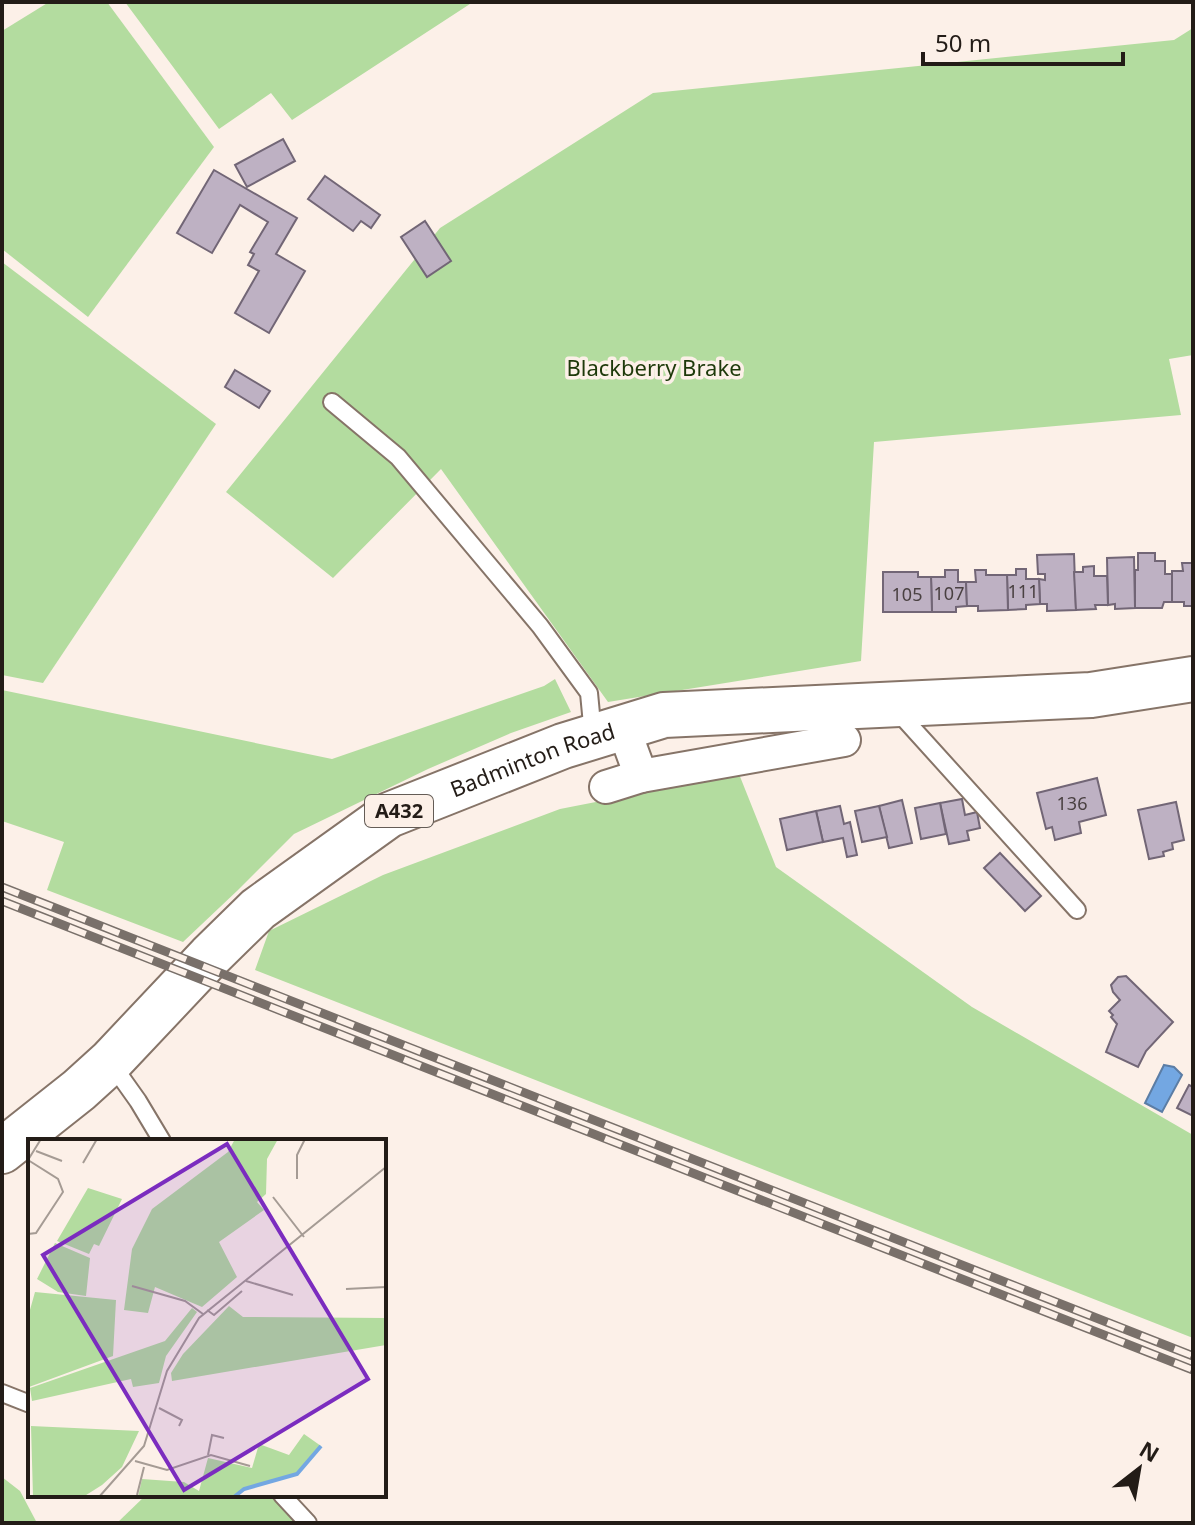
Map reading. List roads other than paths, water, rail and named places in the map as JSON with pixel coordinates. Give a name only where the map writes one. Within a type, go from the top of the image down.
[{"type":"main road","name":"Badminton Road","points":[[2,1151],[111,1061],[258,909],[389,815],[563,746],[664,715],[1091,695],[1193,679]]},
{"type":"street","points":[[608,732],[641,776]]},
{"type":"street","points":[[606,787],[641,776],[844,740]]},
{"type":"lane","points":[[332,402],[398,457],[540,626],[589,693],[608,732]]},
{"type":"lane","points":[[892,705],[1077,910]]},
{"type":"lane","points":[[111,1061],[161,1139]]},
{"type":"lane","points":[[2,1393],[28,1403]]},
{"type":"lane","points":[[284,1497],[308,1523]]},
{"type":"water","points":[[1164,1065],[1174,1067],[1182,1075],[1162,1112],[1145,1103]]},
{"type":"railway","points":[[2,887],[1193,1356]]},
{"type":"railway","points":[[2,901],[1193,1370]]},
{"type":"park label","name":"Blackberry Brake","points":[[654,368]]}]
